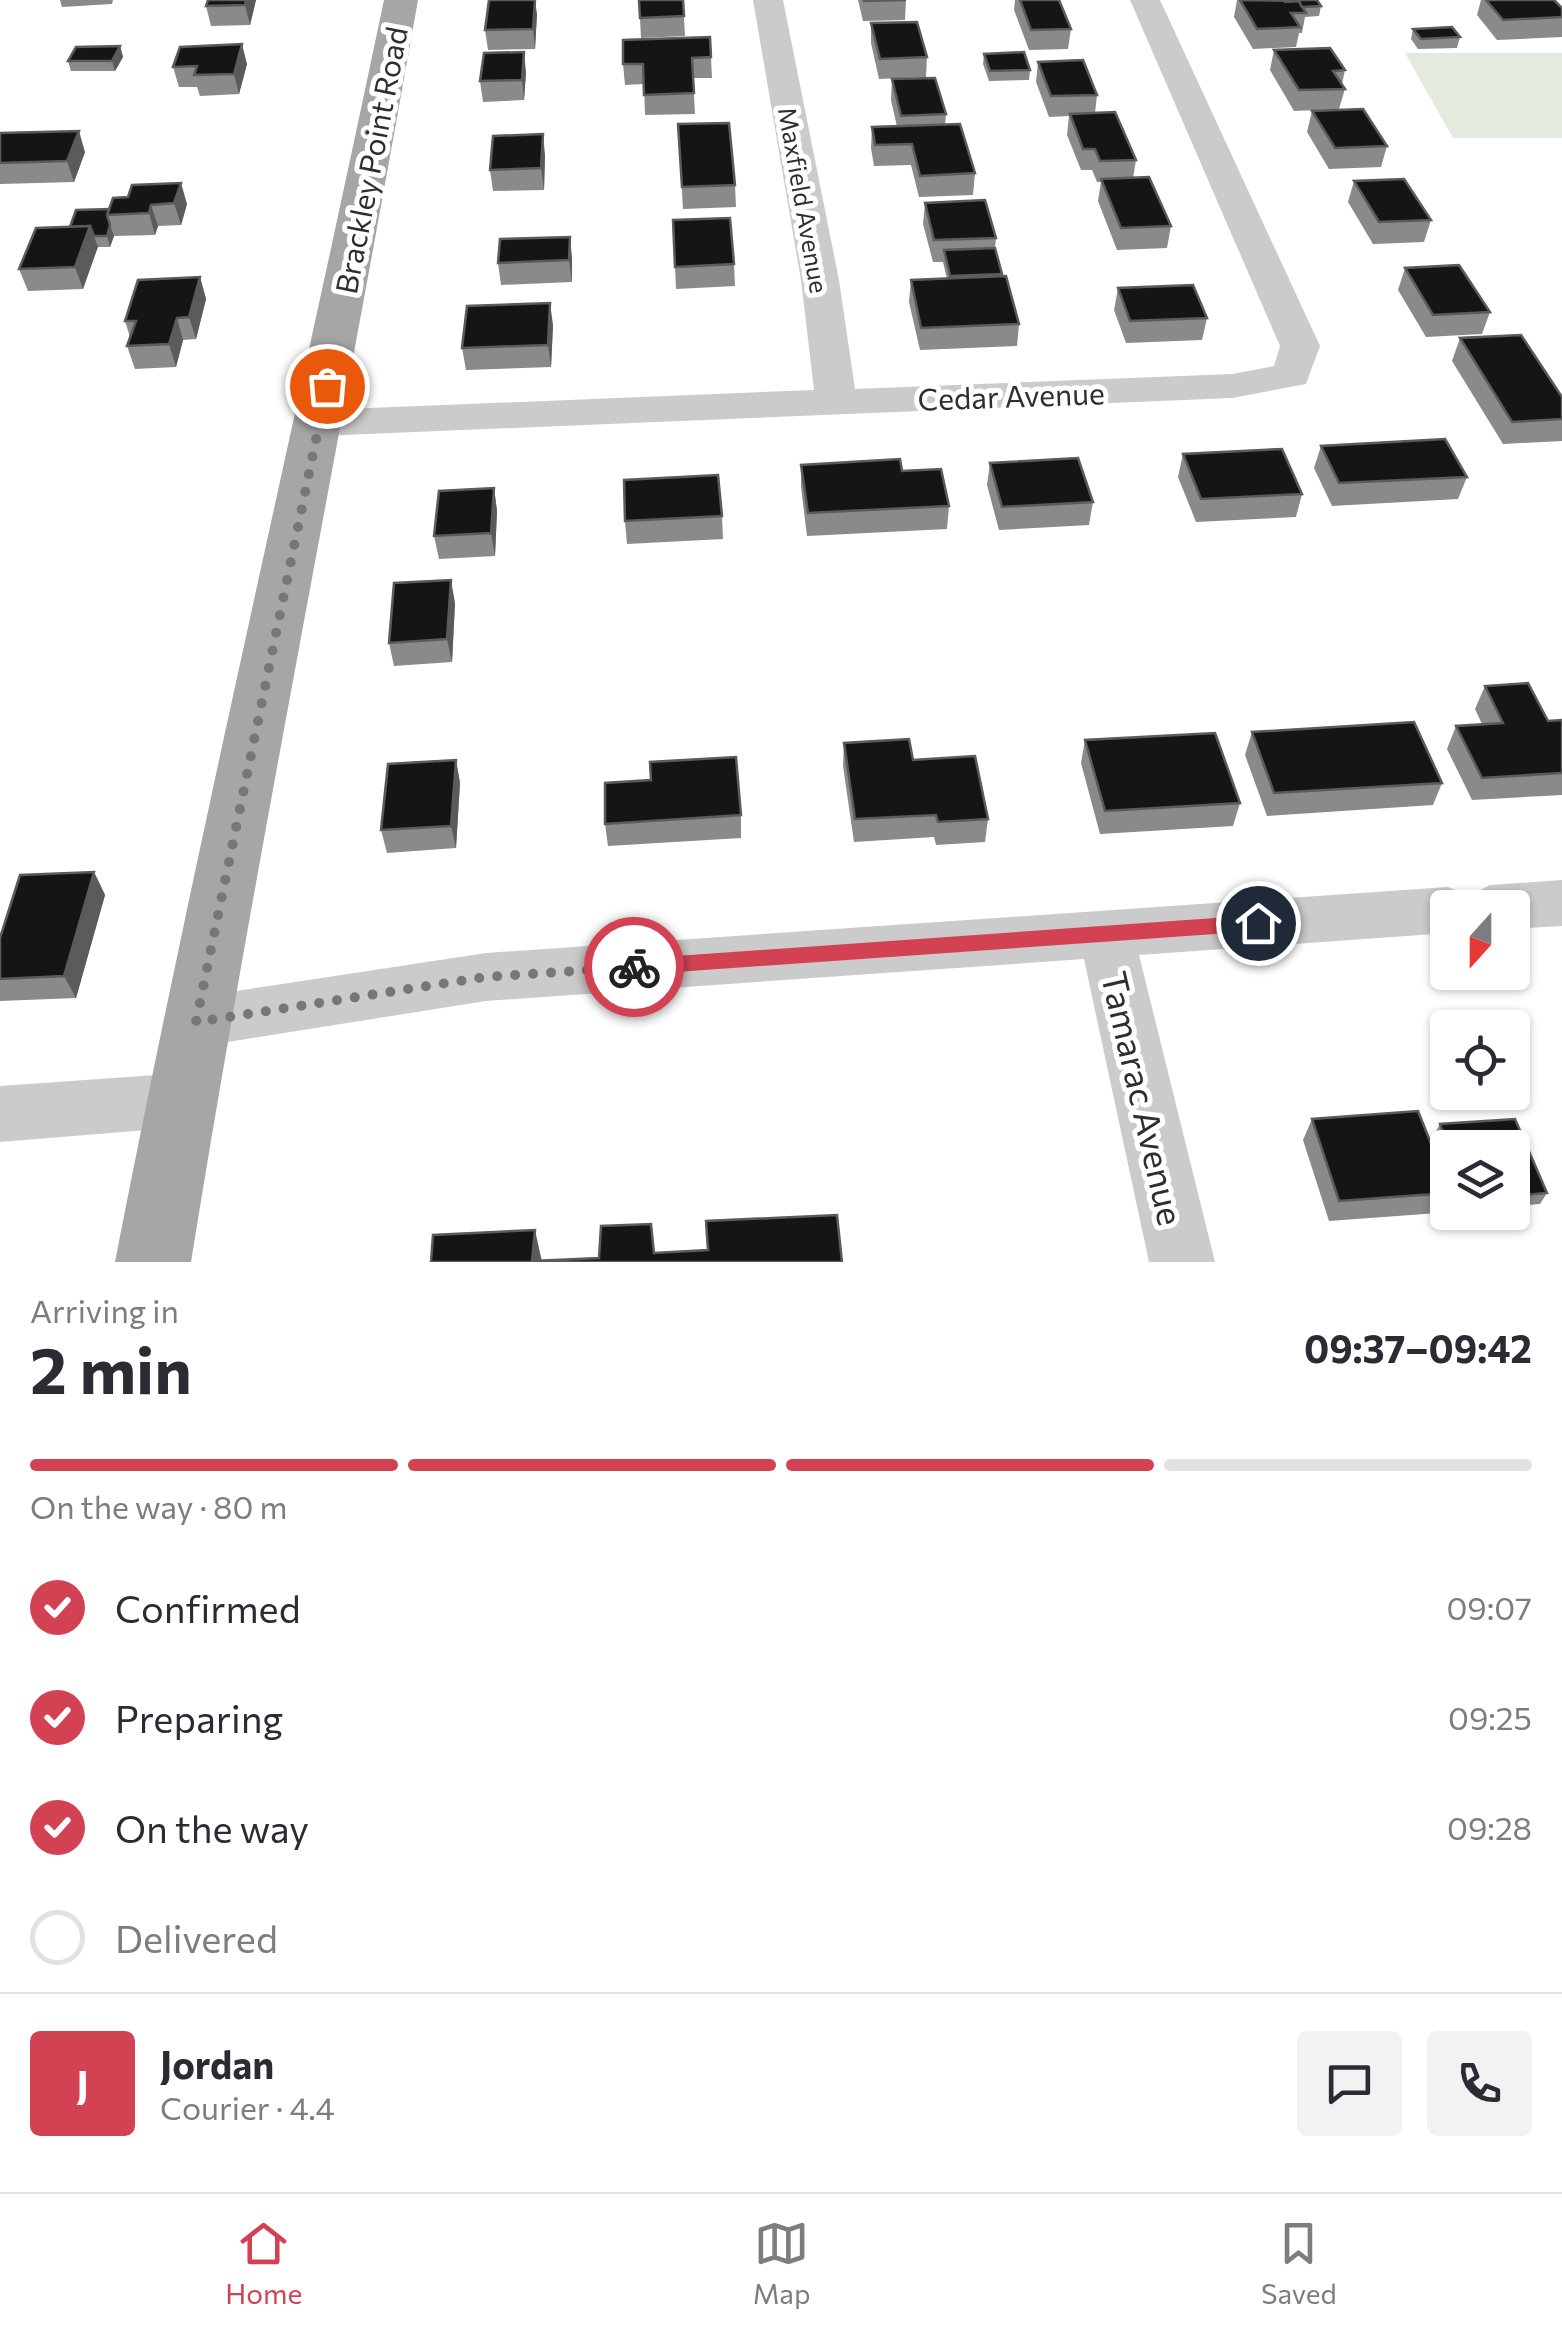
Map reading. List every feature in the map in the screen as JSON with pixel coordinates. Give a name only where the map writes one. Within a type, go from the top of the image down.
[{"type":"main road","name":"Brackley Point Road","points":[[153,1262],[196,1022],[320,423],[401,0]]},
{"type":"street","name":"Maxfield Avenue","points":[[768,0],[820,280],[836,402]]},
{"type":"street","name":"Cedar Avenue","points":[[320,423],[1232,386],[1292,374],[1300,346],[1146,0]]},
{"type":"street","points":[[1530,905],[1562,903]]},
{"type":"street","points":[[196,1022],[486,977],[1430,911]]},
{"type":"street","name":"Tamarac Avenue","points":[[1106,933],[1182,1262]]},
{"type":"street","points":[[0,1114],[184,1100]]},
{"type":"shaded area","points":[[1405,53],[1562,53],[1562,138],[1453,138]]},
{"type":"building","points":[[208,0],[246,0],[245,5],[206,6]]},
{"type":"building","points":[[489,0],[535,0],[533,29],[485,30]]},
{"type":"building","points":[[639,0],[683,0],[684,16],[640,18]]},
{"type":"building","points":[[1020,0],[1059,0],[1071,29],[1031,30]]},
{"type":"building","points":[[1240,0],[1299,1],[1306,13],[1291,13],[1300,27],[1257,29]]},
{"type":"building","points":[[1284,0],[1317,0],[1321,6],[1302,7],[1299,1]]},
{"type":"building","points":[[1486,0],[1554,0],[1562,8],[1562,17],[1503,20]]},
{"type":"building","points":[[917,22],[927,57],[880,59],[871,23]]},
{"type":"building","points":[[1452,27],[1460,37],[1421,39],[1413,29]]},
{"type":"building","points":[[710,37],[711,57],[692,58],[694,93],[644,95],[643,64],[623,64],[623,40]]},
{"type":"building","points":[[242,44],[234,74],[194,75],[197,66],[173,67],[180,47]]},
{"type":"building","points":[[120,46],[112,61],[68,61],[76,47]]},
{"type":"building","points":[[1330,48],[1345,70],[1333,71],[1345,89],[1299,90],[1274,50]]},
{"type":"building","points":[[524,52],[522,80],[480,81],[484,53]]},
{"type":"building","points":[[1024,52],[1030,70],[990,71],[984,54]]},
{"type":"building","points":[[1083,60],[1097,95],[1051,96],[1038,62]]},
{"type":"building","points":[[935,78],[946,114],[901,116],[892,79]]},
{"type":"building","points":[[1363,109],[1387,146],[1335,148],[1312,111]]},
{"type":"building","points":[[1115,112],[1136,160],[1100,161],[1095,149],[1083,149],[1070,114]]},
{"type":"building","points":[[729,123],[735,185],[682,187],[678,124]]},
{"type":"building","points":[[960,124],[975,173],[920,176],[912,144],[875,145],[872,127]]},
{"type":"building","points":[[79,131],[67,161],[0,163],[0,133]]},
{"type":"building","points":[[543,134],[541,168],[490,170],[493,136]]},
{"type":"building","points":[[1149,177],[1171,226],[1121,228],[1101,179]]},
{"type":"building","points":[[1404,179],[1431,220],[1379,222],[1354,181]]},
{"type":"building","points":[[181,183],[174,203],[151,205],[149,213],[107,215],[113,198],[128,197],[132,185]]},
{"type":"building","points":[[985,200],[996,238],[934,240],[925,203]]},
{"type":"building","points":[[109,209],[107,236],[94,236],[90,226],[70,227],[76,210]]},
{"type":"building","points":[[730,218],[734,264],[675,267],[673,220]]},
{"type":"building","points":[[90,226],[75,267],[19,269],[36,228]]},
{"type":"building","points":[[570,237],[569,260],[498,263],[500,239]]},
{"type":"building","points":[[995,248],[1002,274],[950,276],[944,250]]},
{"type":"building","points":[[1459,265],[1490,312],[1433,315],[1405,268]]},
{"type":"building","points":[[1006,276],[1019,324],[921,328],[911,280]]},
{"type":"building","points":[[200,277],[189,317],[177,318],[169,344],[127,346],[136,321],[125,321],[138,280]]},
{"type":"building","points":[[1193,285],[1207,318],[1130,321],[1118,288]]},
{"type":"building","points":[[550,303],[548,345],[462,348],[467,306]]},
{"type":"building","points":[[1521,335],[1562,397],[1562,419],[1512,422],[1460,338]]},
{"type":"building","points":[[1445,439],[1467,477],[1339,483],[1321,446]]},
{"type":"building","points":[[1282,449],[1302,494],[1201,499],[1183,454]]},
{"type":"building","points":[[1078,458],[1093,502],[1002,507],[990,463]]},
{"type":"building","points":[[900,459],[902,471],[941,469],[949,506],[808,513],[801,465]]},
{"type":"building","points":[[718,475],[722,516],[625,521],[624,480]]},
{"type":"building","points":[[494,488],[491,533],[434,536],[439,491]]},
{"type":"building","points":[[451,580],[447,639],[389,643],[394,583]]},
{"type":"building","points":[[1528,683],[1548,721],[1562,720],[1562,773],[1482,778],[1456,726],[1503,723],[1485,686]]},
{"type":"building","points":[[1414,722],[1442,783],[1274,793],[1252,732]]},
{"type":"building","points":[[1215,733],[1240,803],[1105,811],[1085,740]]},
{"type":"building","points":[[909,739],[913,760],[975,756],[988,819],[938,822],[936,815],[855,819],[844,743]]},
{"type":"building","points":[[736,757],[741,815],[605,824],[605,783],[651,780],[650,762]]},
{"type":"building","points":[[456,760],[451,826],[381,830],[388,764]]},
{"type":"building","points":[[94,872],[64,976],[0,979],[0,938],[20,875]]},
{"type":"building","points":[[1418,1111],[1430,1141],[1430,1194],[1339,1201],[1312,1119]]},
{"type":"building","points":[[1515,1119],[1520,1130],[1442,1130],[1440,1124]]},
{"type":"building","points":[[1530,1154],[1547,1193],[1530,1194]]},
{"type":"building","points":[[837,1215],[842,1262],[431,1262],[433,1235],[535,1230],[532,1261],[599,1258],[601,1226],[651,1224],[654,1253],[708,1250],[706,1221]]},
{"type":"way so far","points":[[327,386],[196,1022],[486,977],[634,967]]},
{"type":"route","points":[[634,967],[1258,923]]}]
